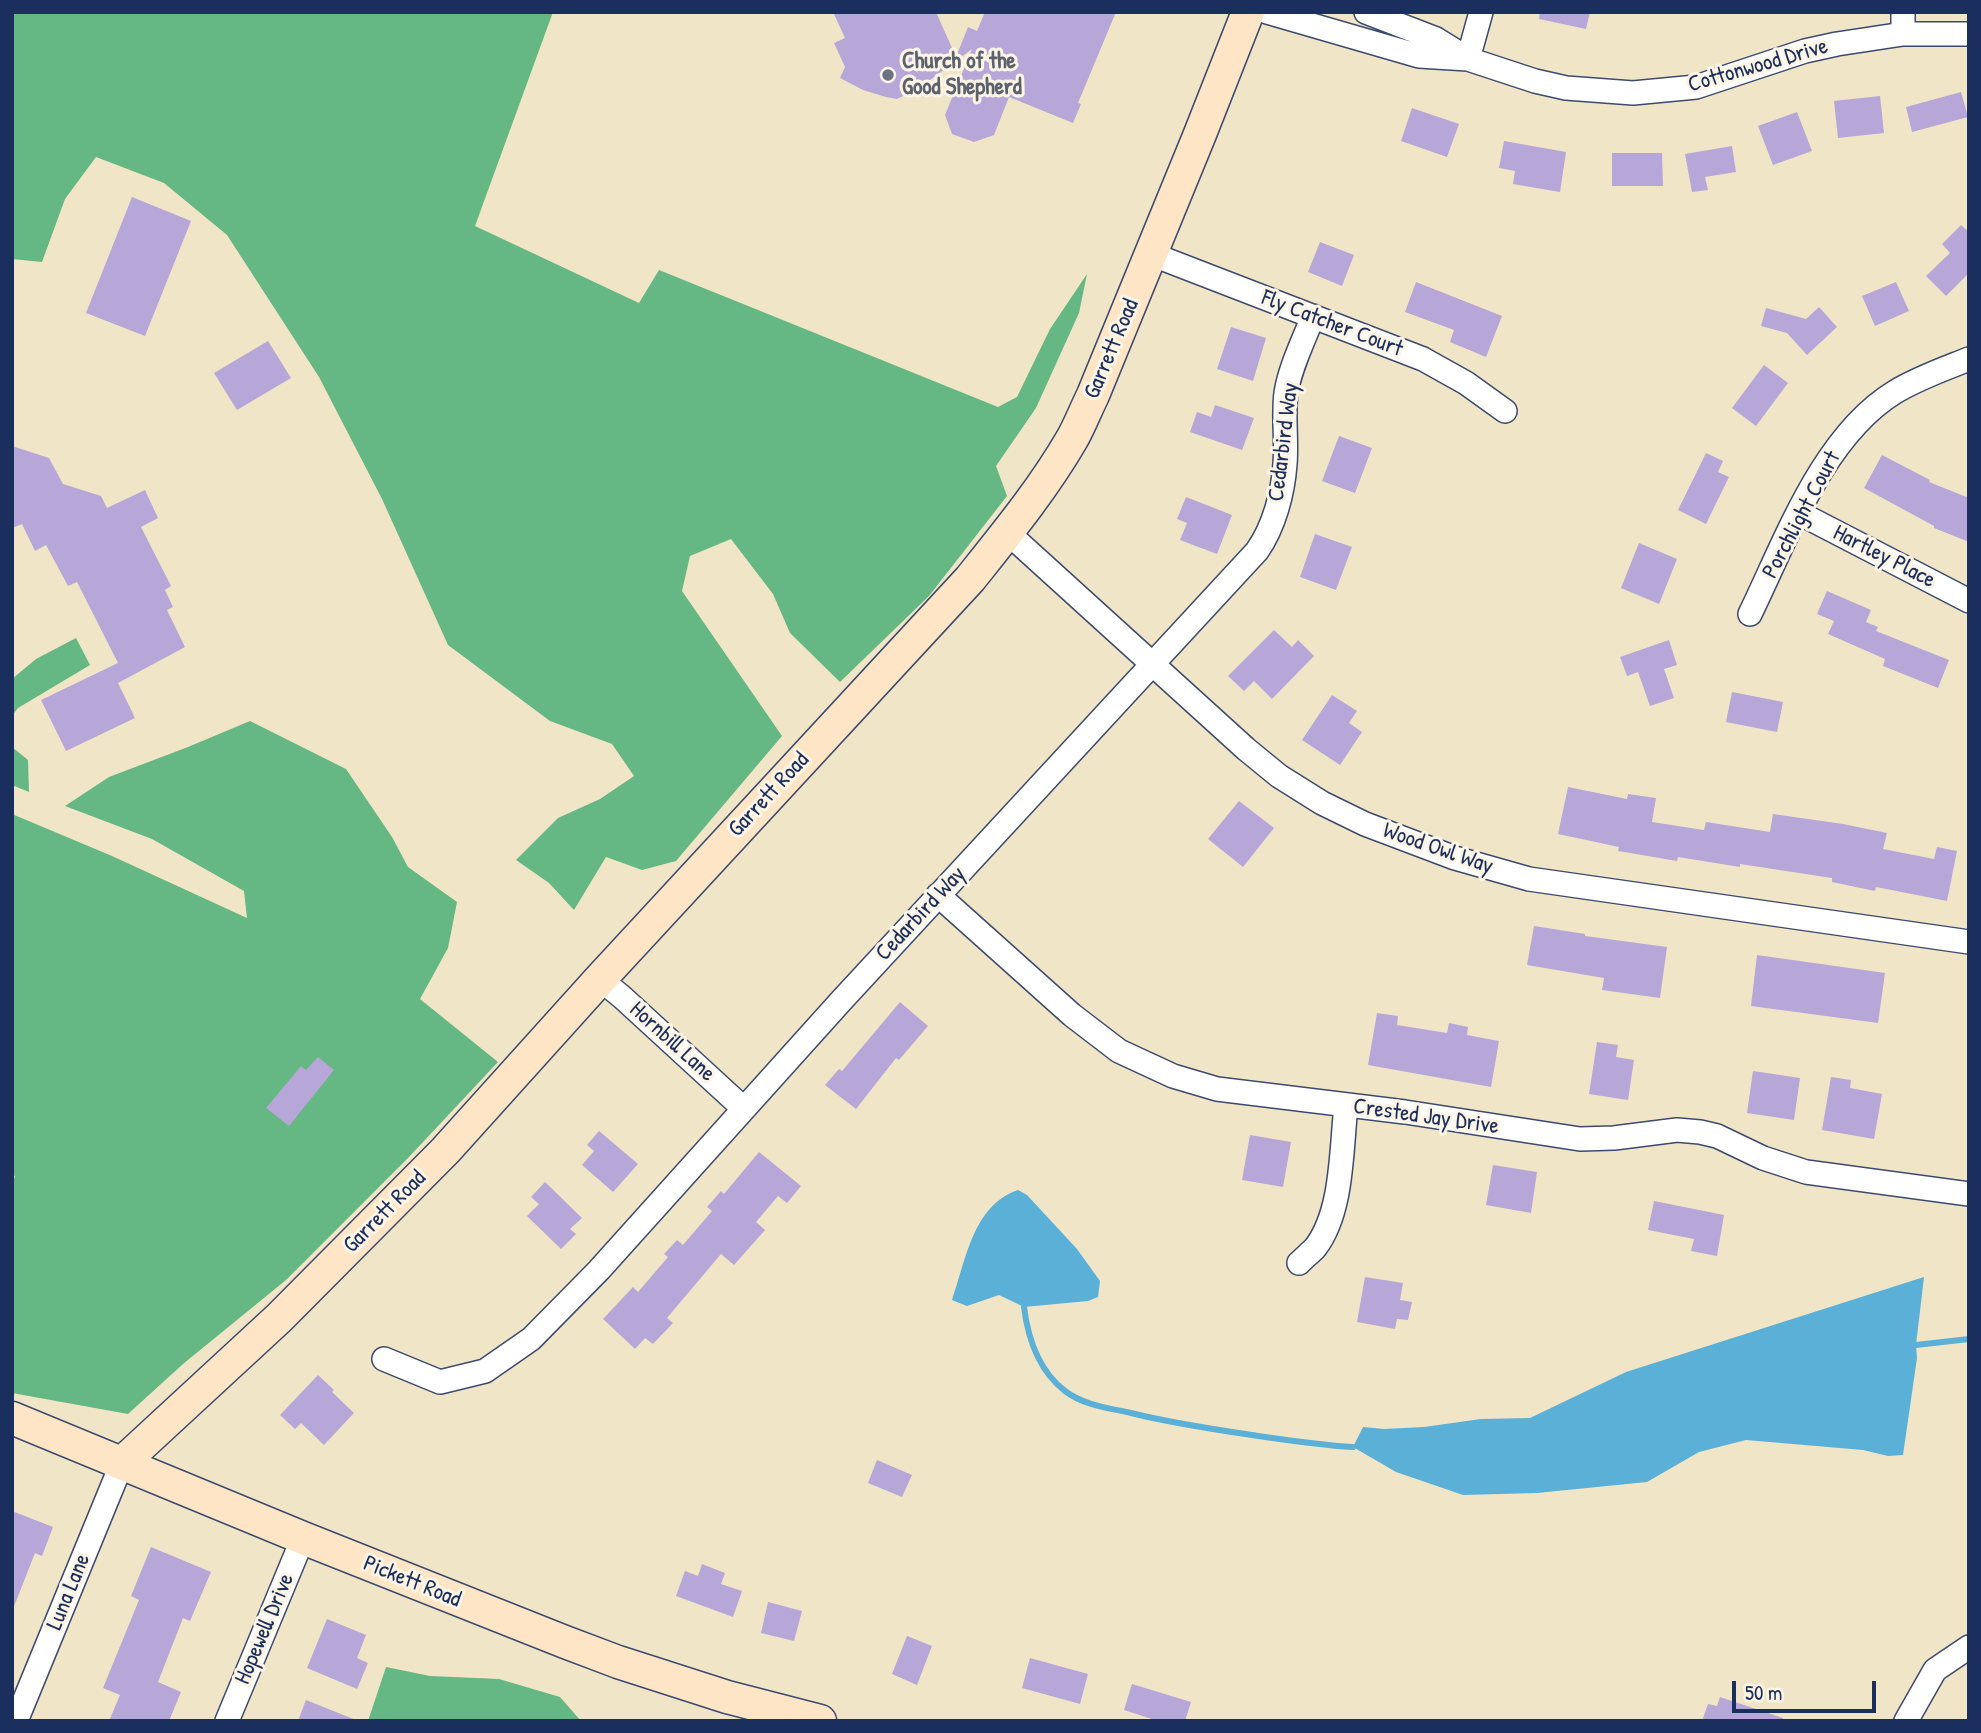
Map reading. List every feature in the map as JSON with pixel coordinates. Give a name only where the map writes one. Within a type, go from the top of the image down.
[{"type":"street","name":"Garrett Road","points":[[122,1463],[288,1308],[445,1151],[600,979],[970,579],[1008,533],[1051,473],[1073,437],[1093,395],[1248,12]]},
{"type":"street","name":"Cottonwood Drive","points":[[1267,12],[1419,56],[1468,59]]},
{"type":"street","name":"Cottonwood Drive","points":[[1366,12],[1436,39],[1468,59],[1535,81],[1566,88],[1633,93],[1696,87],[1805,51],[1838,44],[1903,23],[1969,34]]},
{"type":"street","points":[[1468,59],[1481,12]]},
{"type":"street","name":"Fly Catcher Court","points":[[1151,254],[1423,359],[1465,383],[1505,411]]},
{"type":"street","name":"Cedarbird Way","points":[[384,1359],[440,1382],[485,1371],[531,1339],[607,1260],[938,895],[1257,551],[1272,526],[1285,465],[1286,393],[1313,316]]},
{"type":"street","name":"Porchlight Court","points":[[1750,614],[1825,463],[1848,432],[1870,410],[1894,392],[1969,359]]},
{"type":"street","name":"Hartley Place","points":[[1799,513],[1969,601]]},
{"type":"street","name":"Wood Owl Way","points":[[1008,533],[1279,776],[1322,803],[1365,824],[1455,858],[1529,879],[1969,942]]},
{"type":"street","name":"Crested Jay Drive","points":[[938,895],[1072,1015],[1119,1051],[1174,1076],[1217,1089],[1417,1114],[1580,1139],[1614,1139],[1677,1130],[1700,1132],[1717,1136],[1770,1161],[1806,1172],[1969,1194]]},
{"type":"street","name":"Hornbill Lane","points":[[600,979],[743,1108]]},
{"type":"street","points":[[1299,1263],[1321,1237],[1336,1197],[1346,1106]]},
{"type":"street","name":"Pickett Road","points":[[12,1418],[303,1538],[752,1713],[820,1721]]},
{"type":"street","name":"Luna Lane","points":[[16,1721],[122,1463]]},
{"type":"street","name":"Hopewell Drive","points":[[227,1721],[303,1538]]},
{"type":"street","points":[[1906,1721],[1935,1670],[1969,1647]]},
{"type":"green space","points":[[12,12],[553,12],[475,226],[639,303],[659,270],[998,407],[1017,397],[1050,329],[1087,274],[1079,313],[1036,408],[996,466],[1007,496],[929,596],[840,682],[790,633],[773,594],[731,539],[690,556],[682,591],[782,736],[676,861],[642,870],[606,857],[574,910],[549,883],[516,860],[558,818],[600,799],[634,776],[612,744],[550,721],[448,645],[382,499],[319,377],[227,235],[164,183],[96,157],[65,199],[42,262],[12,259]]},
{"type":"green space","points":[[76,638],[90,665],[18,708],[12,716],[12,679],[36,659]]},
{"type":"green space","points":[[250,721],[346,769],[392,837],[408,867],[457,902],[448,948],[420,999],[498,1062],[408,1158],[286,1280],[183,1364],[128,1414],[12,1393],[12,1185],[15,1176],[12,1175],[12,814],[247,918],[244,891],[152,839],[65,806],[109,777]]},
{"type":"green space","points":[[12,747],[28,760],[29,792],[12,785]]},
{"type":"green space","points":[[386,1667],[430,1676],[499,1679],[560,1697],[581,1721],[368,1721]]},
{"type":"water","points":[[1018,1190],[1027,1195],[1077,1249],[1100,1281],[1098,1297],[1088,1301],[1024,1307],[999,1295],[967,1306],[952,1300],[967,1252],[981,1221],[1003,1197]]},
{"type":"water","points":[[1924,1277],[1916,1345],[1917,1358],[1903,1455],[1888,1456],[1863,1450],[1746,1440],[1699,1452],[1647,1482],[1537,1493],[1463,1495],[1396,1472],[1353,1447],[1363,1427],[1424,1427],[1481,1419],[1530,1418],[1626,1372]]},
{"type":"building","name":"Church of the Good Shepherd","points":[[833,12],[936,12],[956,57],[968,27],[977,31],[985,12],[1116,12],[1078,103],[1081,104],[1073,123],[1009,97],[994,135],[974,142],[952,134],[945,115],[972,49],[918,89],[897,99],[886,97],[863,90],[840,78],[845,67],[834,43],[845,38]]},
{"type":"building","points":[[1540,12],[1590,12],[1586,29],[1539,19]]},
{"type":"building","points":[[1961,92],[1968,117],[1912,132],[1906,107]]},
{"type":"building","points":[[1880,96],[1884,133],[1838,138],[1834,101]]},
{"type":"building","points":[[1412,108],[1459,124],[1447,157],[1401,141]]},
{"type":"building","points":[[1797,112],[1812,151],[1773,165],[1758,126]]},
{"type":"building","points":[[1504,141],[1566,152],[1560,192],[1513,184],[1515,171],[1499,168]]},
{"type":"building","points":[[1732,146],[1736,172],[1705,177],[1708,190],[1692,192],[1685,154]]},
{"type":"building","points":[[1612,153],[1662,153],[1663,186],[1612,186]]},
{"type":"building","points":[[132,197],[191,221],[145,336],[86,313]]},
{"type":"building","points":[[1961,225],[1969,232],[1969,273],[1946,296],[1926,276],[1950,253],[1942,244]]},
{"type":"building","points":[[1320,242],[1354,255],[1342,286],[1308,272]]},
{"type":"building","points":[[1416,282],[1502,316],[1486,357],[1450,342],[1454,330],[1405,312]]},
{"type":"building","points":[[1896,282],[1909,311],[1875,326],[1862,296]]},
{"type":"building","points":[[1819,307],[1837,327],[1807,355],[1787,333],[1761,326],[1766,308],[1806,319]]},
{"type":"building","points":[[1231,327],[1266,338],[1253,381],[1217,369]]},
{"type":"building","points":[[268,341],[291,378],[237,410],[214,373]]},
{"type":"building","points":[[1764,365],[1788,383],[1756,426],[1732,408]]},
{"type":"building","points":[[1215,405],[1254,418],[1242,450],[1190,432],[1197,412],[1211,417]]},
{"type":"building","points":[[1339,436],[1372,448],[1355,493],[1322,481]]},
{"type":"building","points":[[12,446],[49,458],[63,484],[101,496],[107,508],[145,490],[158,518],[141,527],[171,586],[165,590],[173,607],[167,610],[185,647],[118,683],[135,718],[66,751],[41,700],[118,663],[77,582],[68,586],[46,545],[35,551],[22,524],[12,528]]},
{"type":"building","points":[[1706,453],[1723,461],[1718,472],[1729,477],[1706,524],[1678,510]]},
{"type":"building","points":[[1882,455],[1930,480],[1929,482],[1969,498],[1969,542],[1934,528],[1864,488]]},
{"type":"building","points":[[1186,497],[1232,515],[1217,554],[1180,540],[1187,523],[1177,519]]},
{"type":"building","points":[[1315,534],[1352,547],[1336,590],[1300,577]]},
{"type":"building","points":[[1639,543],[1677,559],[1659,604],[1621,588]]},
{"type":"building","points":[[1827,591],[1871,610],[1866,622],[1878,627],[1876,631],[1949,660],[1938,688],[1883,666],[1885,659],[1828,634],[1834,621],[1817,614]]},
{"type":"building","points":[[1274,630],[1292,647],[1298,640],[1314,656],[1272,699],[1254,681],[1244,691],[1228,676]]},
{"type":"building","points":[[1669,640],[1677,665],[1664,669],[1674,698],[1650,706],[1638,672],[1627,676],[1620,657]]},
{"type":"building","points":[[1732,692],[1783,702],[1777,732],[1726,722]]},
{"type":"building","points":[[1332,695],[1357,711],[1349,723],[1362,732],[1340,765],[1302,740]]},
{"type":"building","points":[[1568,787],[1627,799],[1628,794],[1656,798],[1652,822],[1704,830],[1706,822],[1770,832],[1773,814],[1887,833],[1883,849],[1934,859],[1937,847],[1957,851],[1947,901],[1876,887],[1875,891],[1832,882],[1832,878],[1740,864],[1740,867],[1678,857],[1677,861],[1618,851],[1619,847],[1558,834]]},
{"type":"building","points":[[1239,801],[1274,828],[1243,867],[1208,839]]},
{"type":"building","points":[[1534,926],[1667,947],[1660,998],[1602,990],[1604,978],[1527,965]]},
{"type":"building","points":[[1757,955],[1885,973],[1878,1023],[1751,1006]]},
{"type":"building","points":[[900,1002],[928,1026],[899,1060],[896,1058],[856,1109],[825,1085],[839,1069],[842,1071]]},
{"type":"building","points":[[1377,1013],[1398,1016],[1397,1025],[1447,1033],[1449,1023],[1468,1027],[1467,1035],[1499,1041],[1491,1087],[1368,1065]]},
{"type":"building","points":[[1597,1042],[1618,1045],[1616,1057],[1634,1060],[1628,1100],[1589,1094]]},
{"type":"building","points":[[318,1057],[334,1070],[289,1126],[266,1108],[301,1066],[306,1070]]},
{"type":"building","points":[[1753,1071],[1800,1078],[1794,1120],[1747,1113]]},
{"type":"building","points":[[1831,1077],[1851,1080],[1850,1088],[1882,1094],[1874,1139],[1822,1130]]},
{"type":"building","points":[[599,1131],[638,1164],[613,1192],[582,1165],[594,1151],[587,1145]]},
{"type":"building","points":[[1250,1135],[1291,1142],[1283,1187],[1242,1180]]},
{"type":"building","points":[[759,1152],[801,1186],[787,1203],[778,1196],[756,1222],[765,1230],[734,1265],[721,1254],[667,1318],[673,1323],[653,1344],[645,1338],[635,1349],[603,1319],[633,1287],[638,1292],[668,1257],[664,1254],[677,1240],[683,1245],[712,1211],[707,1207],[721,1191],[724,1194]]},
{"type":"building","points":[[1493,1165],[1537,1172],[1531,1213],[1486,1205]]},
{"type":"building","points":[[545,1182],[582,1218],[570,1229],[576,1234],[561,1249],[527,1216],[539,1204],[531,1197]]},
{"type":"building","points":[[1654,1201],[1724,1215],[1717,1256],[1691,1251],[1694,1239],[1648,1230]]},
{"type":"building","points":[[1365,1277],[1403,1283],[1400,1300],[1412,1302],[1408,1320],[1397,1319],[1395,1329],[1357,1322]]},
{"type":"building","points":[[318,1375],[354,1413],[324,1445],[301,1423],[295,1429],[280,1415]]},
{"type":"building","points":[[877,1460],[912,1475],[902,1497],[868,1483]]},
{"type":"building","points":[[12,1511],[53,1527],[42,1556],[35,1553],[13,1609]]},
{"type":"building","points":[[151,1547],[211,1572],[190,1621],[183,1618],[158,1682],[181,1692],[169,1721],[109,1721],[120,1695],[103,1688],[139,1600],[131,1596]]},
{"type":"building","points":[[702,1564],[725,1573],[721,1584],[742,1591],[733,1617],[676,1596],[685,1571],[698,1576]]},
{"type":"building","points":[[768,1602],[802,1611],[794,1641],[761,1633]]},
{"type":"building","points":[[327,1619],[366,1635],[357,1658],[368,1663],[357,1689],[307,1668]]},
{"type":"building","points":[[907,1636],[932,1646],[917,1685],[892,1674]]},
{"type":"building","points":[[1030,1658],[1088,1674],[1080,1704],[1022,1688]]},
{"type":"building","points":[[1132,1684],[1191,1702],[1185,1721],[1158,1721],[1124,1710]]},
{"type":"building","points":[[1720,1697],[1783,1718],[1782,1721],[1702,1721],[1708,1704],[1717,1706]]},
{"type":"building","points":[[306,1700],[356,1720],[356,1721],[298,1721]]},
{"type":"waterway","points":[[1024,1307],[1036,1354],[1048,1374],[1065,1391],[1080,1400],[1191,1426],[1353,1447]]},
{"type":"waterway","points":[[1916,1345],[1969,1339]]},
{"type":"place","name":"Church of the Good Shepherd","points":[[888,75]]}]
